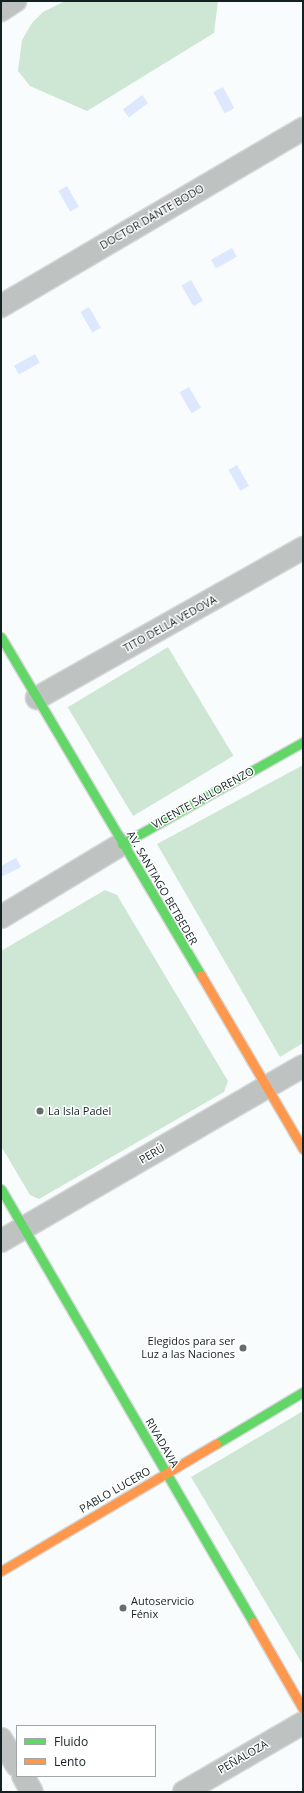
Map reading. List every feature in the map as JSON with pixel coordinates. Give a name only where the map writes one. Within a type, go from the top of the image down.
[{"type":"street","points":[[1,10],[16,1]]},
{"type":"street","name":"DOCTOR DANTE BODO","points":[[1,306],[303,129]]},
{"type":"street","name":"TITO DELLA VEDOVA","points":[[37,698],[303,548]]},
{"type":"street","name":"AV. SANTIAGO BETBEDER","points":[[1,638],[303,1149]]},
{"type":"street","name":"VICENTE SALLORENZO","points":[[1,917],[122,844],[303,742]]},
{"type":"street","name":"PERÚ","points":[[1,1241],[303,1066]]},
{"type":"street","name":"RIVADAVIA","points":[[1,1189],[25,1227],[166,1474],[303,1709]]},
{"type":"street","name":"PABLO LUCERO","points":[[1,1572],[303,1392]]},
{"type":"street","name":"PEÑALOZA","points":[[184,1792],[303,1723]]},
{"type":"street","points":[[1,1739],[16,1764]]},
{"type":"street","points":[[24,1777],[32,1792]]},
{"type":"green space","points":[[65,1],[218,1],[214,33],[87,111],[30,86],[18,71],[22,40],[32,23],[43,12]]},
{"type":"green space","points":[[168,647],[233,756],[133,816],[68,707]]},
{"type":"green space","points":[[303,765],[303,1043],[280,1057],[157,844]]},
{"type":"green space","name":"La Isla Padel","points":[[105,890],[117,895],[228,1081],[224,1092],[39,1199],[30,1195],[1,1146],[1,951]]},
{"type":"green space","points":[[303,1411],[303,1665],[191,1477]]},
{"type":"water","points":[[223,87],[234,108],[225,113],[213,92]]},
{"type":"water","points":[[142,95],[148,103],[129,117],[123,109]]},
{"type":"water","points":[[67,186],[79,207],[70,212],[58,191]]},
{"type":"water","points":[[232,248],[237,257],[216,268],[211,260]]},
{"type":"water","points":[[191,280],[203,301],[193,306],[181,286]]},
{"type":"water","points":[[89,307],[101,328],[92,333],[80,312]]},
{"type":"water","points":[[35,354],[40,363],[19,374],[14,366]]},
{"type":"water","points":[[189,387],[201,408],[191,413],[179,392]]},
{"type":"water","points":[[237,465],[249,486],[240,491],[228,470]]},
{"type":"water","points":[[16,858],[21,867],[1,877],[1,866]]},
{"type":"traffic: fast","points":[[1,637],[201,975]]},
{"type":"traffic: fast","points":[[122,844],[303,742]]},
{"type":"traffic: fast","points":[[1,1189],[253,1622]]},
{"type":"traffic: fast","points":[[216,1444],[303,1392]]},
{"type":"traffic: slow","points":[[201,975],[303,1149]]},
{"type":"traffic: slow","points":[[1,1571],[216,1444]]},
{"type":"traffic: slow","points":[[253,1622],[303,1709]]},
{"type":"place","name":"La Isla Padel","points":[[40,1111]]},
{"type":"place","name":"Elegidos para ser Luz a las Naciones","points":[[243,1348]]},
{"type":"place","name":"Autoservicio Fénix","points":[[123,1608]]}]
